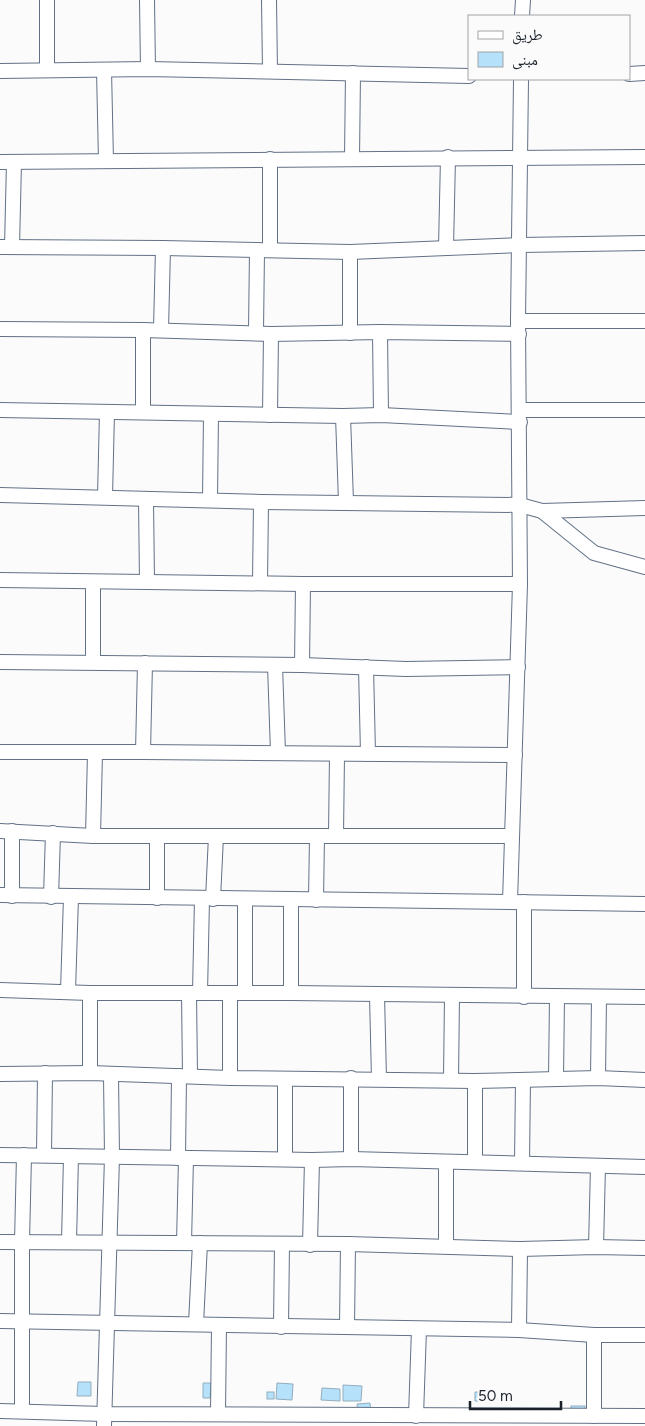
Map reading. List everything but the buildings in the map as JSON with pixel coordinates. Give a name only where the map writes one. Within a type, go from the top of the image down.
[{"type":"street","points":[[46,0],[46,70]]},
{"type":"street","points":[[147,0],[148,70]]},
{"type":"street","points":[[269,0],[270,71]]},
{"type":"street","points":[[522,15],[523,0]]},
{"type":"street","points":[[104,70],[106,161]]},
{"type":"street","points":[[0,71],[270,71],[468,76]]},
{"type":"street","points":[[630,74],[645,73]]},
{"type":"street","points":[[352,159],[353,74]]},
{"type":"street","points":[[521,80],[518,327],[520,584],[511,836],[524,997]]},
{"type":"street","points":[[446,248],[448,157]]},
{"type":"street","points":[[0,162],[448,157],[645,157]]},
{"type":"street","points":[[256,332],[270,159]]},
{"type":"street","points":[[14,162],[6,247],[350,252],[520,245],[645,243]]},
{"type":"street","points":[[161,330],[163,248]]},
{"type":"street","points":[[350,252],[350,333]]},
{"type":"street","points":[[0,329],[161,330],[271,334],[380,332],[645,321]]},
{"type":"street","points":[[143,330],[143,412]]},
{"type":"street","points":[[380,332],[380,415]]},
{"type":"street","points":[[270,414],[271,334]]},
{"type":"street","points":[[0,410],[343,416],[520,416],[645,410]]},
{"type":"street","points":[[105,497],[107,412]]},
{"type":"street","points":[[210,500],[211,414]]},
{"type":"street","points":[[343,416],[346,502]]},
{"type":"street","points":[[0,495],[261,502],[520,505],[542,511],[645,508]]},
{"type":"street","points":[[146,499],[147,582]]},
{"type":"street","points":[[260,583],[261,502]]},
{"type":"street","points":[[542,511],[594,553],[645,568]]},
{"type":"street","points":[[0,580],[303,584],[520,584]]},
{"type":"street","points":[[92,582],[93,662]]},
{"type":"street","points":[[302,665],[303,584]]},
{"type":"street","points":[[0,662],[302,665],[406,669],[518,668]]},
{"type":"street","points":[[143,752],[145,663]]},
{"type":"street","points":[[275,665],[278,753]]},
{"type":"street","points":[[366,668],[368,754]]},
{"type":"street","points":[[0,752],[515,755]]},
{"type":"street","points":[[93,836],[95,753]]},
{"type":"street","points":[[336,836],[337,754]]},
{"type":"street","points":[[511,836],[93,836],[6,831],[6,895],[645,904]]},
{"type":"street","points":[[52,897],[53,833]]},
{"type":"street","points":[[157,836],[157,898]]},
{"type":"street","points":[[184,1243],[182,1158],[185,1076],[216,836]]},
{"type":"street","points":[[316,900],[317,836]]},
{"type":"street","points":[[68,991],[71,897]]},
{"type":"street","points":[[245,899],[245,993]]},
{"type":"street","points":[[291,900],[291,993]]},
{"type":"street","points":[[0,990],[90,993],[230,992],[599,998],[645,997]]},
{"type":"street","points":[[230,992],[230,1078]]},
{"type":"street","points":[[90,993],[90,1073]]},
{"type":"street","points":[[377,994],[379,1079]]},
{"type":"street","points":[[451,1080],[452,996]]},
{"type":"street","points":[[556,997],[556,1079]]},
{"type":"street","points":[[598,1078],[599,998]]},
{"type":"street","points":[[44,1155],[45,1073]]},
{"type":"street","points":[[0,1074],[90,1073],[230,1078],[475,1081],[598,1078],[645,1080]]},
{"type":"street","points":[[104,1420],[112,1157],[111,1075]]},
{"type":"street","points":[[351,1078],[351,1159]]},
{"type":"street","points":[[285,1079],[285,1159]]},
{"type":"street","points":[[522,1163],[523,1080]]},
{"type":"street","points":[[475,1081],[475,1162]]},
{"type":"street","points":[[0,1155],[351,1159],[645,1167]]},
{"type":"street","points":[[22,1411],[24,1155]]},
{"type":"street","points":[[69,1242],[71,1156]]},
{"type":"street","points":[[310,1245],[312,1160]]},
{"type":"street","points":[[446,1162],[446,1246]]},
{"type":"street","points":[[596,1247],[598,1166]]},
{"type":"street","points":[[0,1242],[348,1244],[520,1249],[645,1248]]},
{"type":"street","points":[[196,1324],[200,1244]]},
{"type":"street","points":[[281,1327],[282,1244]]},
{"type":"street","points":[[348,1244],[348,1328]]},
{"type":"street","points":[[519,1330],[520,1249]]},
{"type":"street","points":[[0,1321],[519,1330],[594,1335],[645,1335]]},
{"type":"street","points":[[218,1414],[219,1325]]},
{"type":"street","points":[[416,1416],[420,1328]]},
{"type":"street","points":[[594,1335],[594,1416]]},
{"type":"street","points":[[0,1411],[22,1411],[104,1420],[218,1414],[269,1420],[416,1416],[521,1421],[594,1416],[645,1416]]}]
